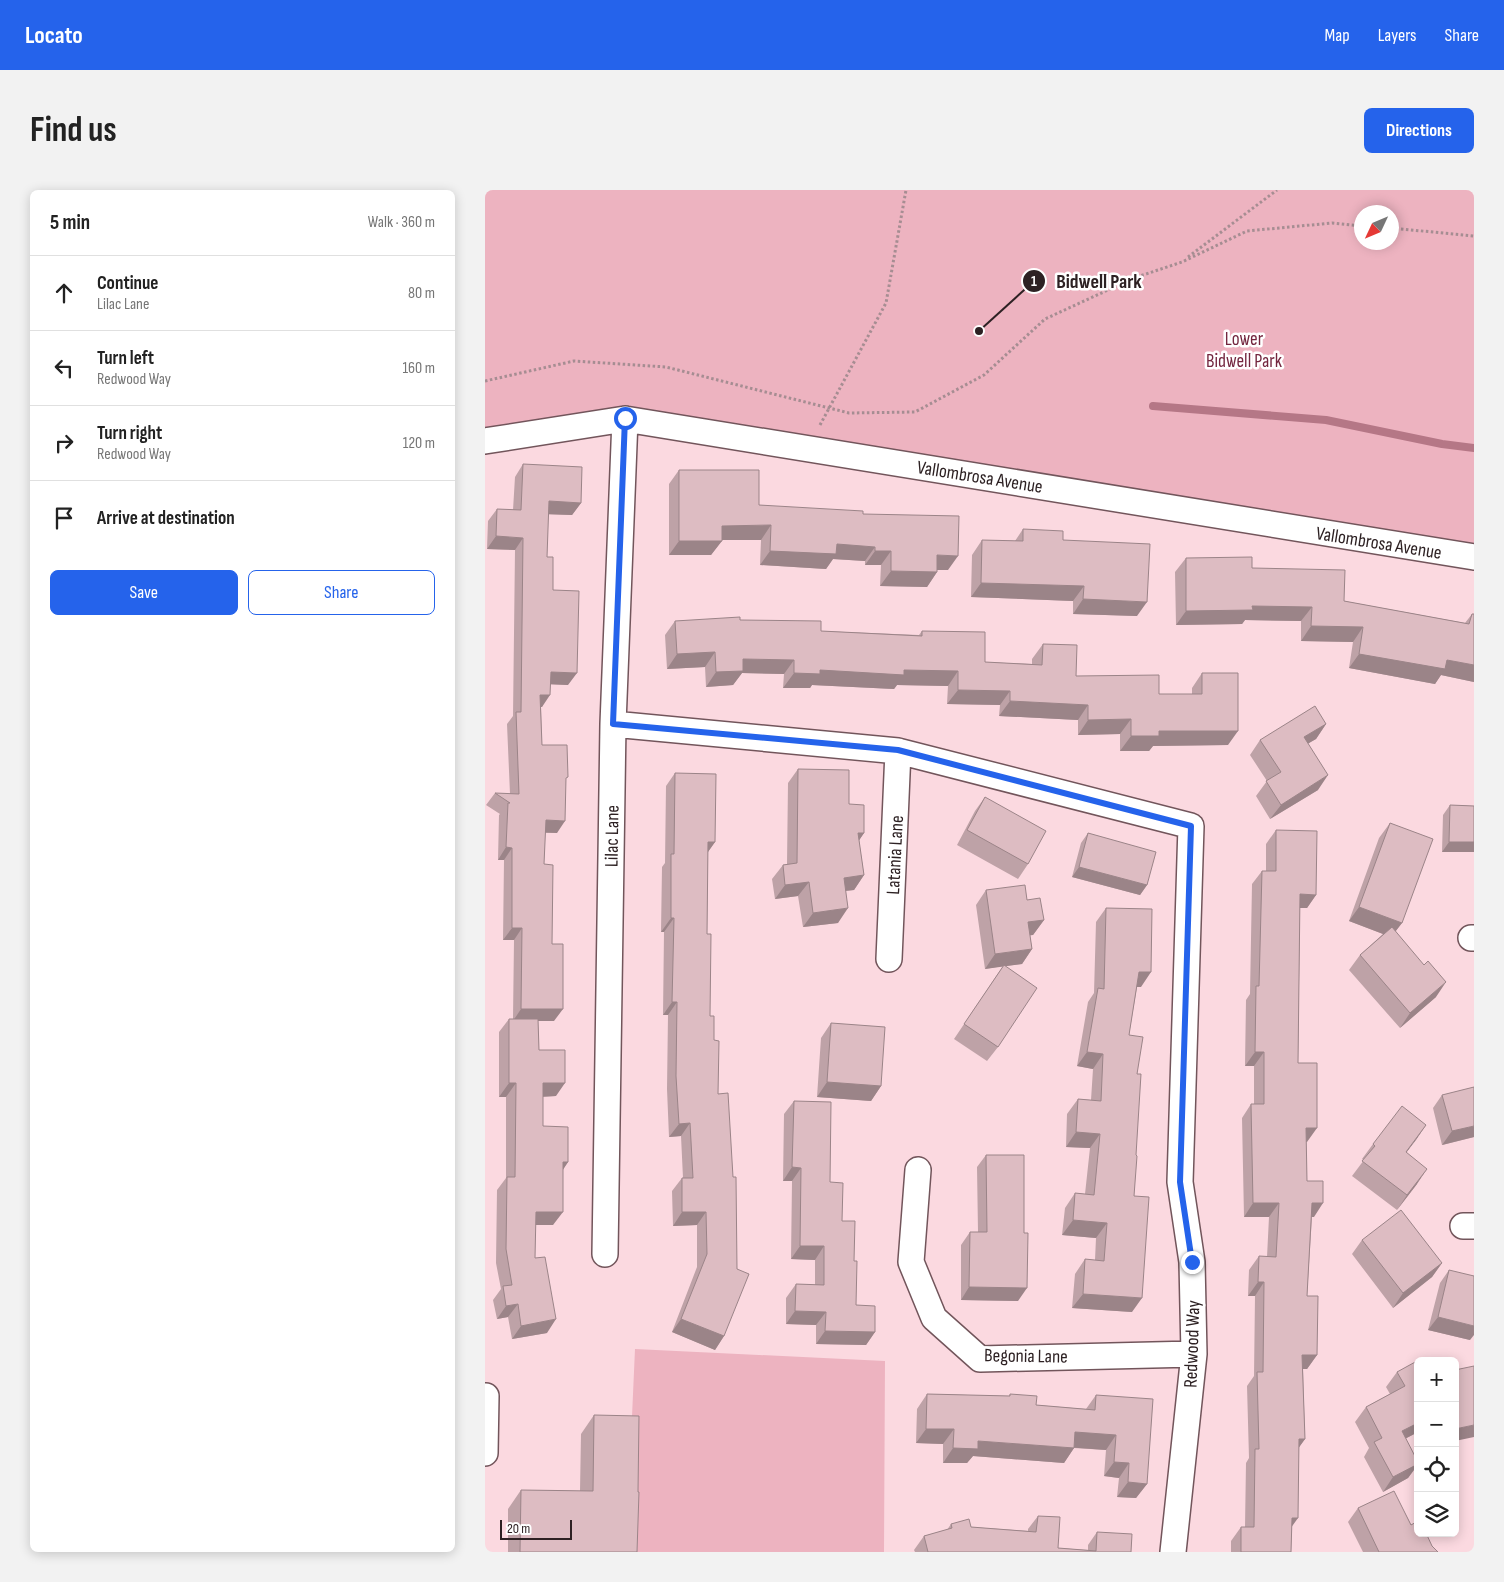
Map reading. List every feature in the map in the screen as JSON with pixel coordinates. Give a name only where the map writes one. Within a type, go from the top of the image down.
[{"type":"street","name":"Vallombrosa Avenue","points":[[485,441],[625,418],[1474,557]]},
{"type":"street","name":"Lilac Lane","points":[[605,1254],[613,724],[625,418]]},
{"type":"street","name":"Redwood Way","points":[[613,724],[898,750],[1191,826],[1180,1182],[1192,1262],[1194,1354],[1173,1552]]},
{"type":"street","name":"Latania Lane","points":[[889,959],[898,750]]},
{"type":"street","name":"Begonia Lane","points":[[918,1170],[911,1262],[934,1318],[980,1358],[1194,1354]]},
{"type":"street","points":[[485,1396],[487,1396],[485,1454]]},
{"type":"path","points":[[809,448],[886,303],[906,190]]},
{"type":"path","points":[[1182,262],[1277,190]]},
{"type":"path","points":[[485,381],[574,361],[666,367],[849,413],[915,412],[984,375],[1045,319],[1134,278],[1182,262],[1247,231],[1332,223],[1354,225]]},
{"type":"path","points":[[1399,229],[1474,236]]},
{"type":"green space","name":"Lower Bidwell Park","points":[[485,190],[1474,190],[1474,545],[625,419],[485,441]]},
{"type":"green space","points":[[635,1349],[885,1361],[884,1552],[626,1552]]},
{"type":"building","points":[[523,464],[582,467],[581,503],[549,501],[547,557],[553,557],[553,590],[579,591],[577,673],[551,672],[550,695],[540,695],[542,745],[567,745],[568,777],[566,778],[565,821],[546,820],[544,864],[553,865],[552,944],[563,944],[563,1009],[521,1009],[522,928],[512,928],[512,848],[506,847],[508,803],[510,803],[495,793],[519,794],[516,712],[521,712],[523,538],[496,536],[497,509],[521,510]]},
{"type":"building","points":[[679,470],[759,470],[759,505],[863,511],[863,514],[959,516],[958,556],[937,555],[937,572],[891,571],[891,551],[875,551],[875,547],[837,544],[836,554],[770,551],[771,525],[722,526],[722,541],[679,541]]},
{"type":"building","points":[[1023,529],[1063,531],[1063,540],[1150,544],[1147,602],[1083,599],[1084,586],[981,583],[982,540],[1023,541]]},
{"type":"building","points":[[1252,557],[1252,568],[1345,570],[1344,601],[1469,624],[1472,614],[1474,614],[1474,665],[1447,660],[1445,669],[1359,654],[1363,627],[1311,626],[1312,607],[1252,606],[1253,610],[1186,611],[1186,558]]},
{"type":"building","points":[[740,617],[740,620],[821,621],[821,631],[922,636],[922,631],[985,632],[985,662],[1042,665],[1043,644],[1077,645],[1076,676],[1159,675],[1159,694],[1202,694],[1202,673],[1238,673],[1238,731],[1159,731],[1159,736],[1131,736],[1131,719],[1088,720],[1088,705],[1010,701],[1010,691],[958,690],[958,671],[904,670],[904,675],[820,670],[820,674],[794,673],[794,660],[743,659],[743,671],[716,672],[715,652],[677,654],[675,621]]},
{"type":"building","points":[[1315,706],[1326,724],[1304,737],[1328,775],[1281,805],[1266,781],[1281,772],[1260,740]]},
{"type":"building","points":[[798,769],[849,770],[849,804],[864,805],[864,833],[858,833],[864,875],[844,878],[848,908],[813,913],[809,882],[785,885],[783,865],[797,863]]},
{"type":"building","points":[[675,773],[716,774],[715,842],[708,842],[707,934],[711,934],[710,1016],[714,1016],[714,1040],[719,1041],[718,1094],[728,1093],[733,1177],[736,1177],[737,1269],[749,1274],[724,1336],[681,1319],[707,1254],[706,1212],[682,1212],[682,1178],[693,1178],[690,1123],[679,1124],[676,1076],[677,1002],[672,1002],[674,918],[671,918],[671,854],[674,854]]},
{"type":"building","points":[[985,797],[1046,831],[1028,864],[967,830]]},
{"type":"building","points":[[1450,805],[1474,806],[1474,842],[1449,842]]},
{"type":"building","points":[[1390,823],[1433,839],[1402,923],[1359,907]]},
{"type":"building","points":[[1276,830],[1317,831],[1316,895],[1300,894],[1298,1063],[1317,1063],[1317,1128],[1306,1128],[1307,1181],[1323,1181],[1323,1203],[1312,1203],[1307,1296],[1318,1296],[1317,1355],[1302,1355],[1305,1439],[1299,1439],[1298,1518],[1292,1518],[1291,1552],[1241,1552],[1241,1527],[1254,1527],[1255,1449],[1259,1449],[1257,1372],[1263,1372],[1264,1282],[1258,1282],[1259,1256],[1276,1257],[1279,1203],[1253,1203],[1251,1104],[1264,1104],[1264,1052],[1255,1052],[1256,986],[1259,986],[1262,871],[1276,871]]},
{"type":"building","points":[[1088,833],[1156,852],[1147,885],[1079,867]]},
{"type":"building","points":[[1025,885],[1027,900],[1040,898],[1044,920],[1028,922],[1032,949],[995,954],[986,890]]},
{"type":"building","points":[[1106,908],[1152,909],[1151,972],[1139,972],[1129,1035],[1143,1037],[1137,1074],[1141,1074],[1134,1196],[1149,1197],[1142,1298],[1083,1294],[1085,1259],[1104,1261],[1107,1223],[1073,1220],[1075,1193],[1094,1195],[1100,1134],[1076,1132],[1078,1099],[1101,1101],[1103,1054],[1087,1052],[1098,988],[1104,989]]},
{"type":"building","points":[[1392,927],[1424,965],[1428,961],[1446,982],[1410,1013],[1360,955]]},
{"type":"building","points":[[1004,965],[1037,988],[998,1047],[964,1024]]},
{"type":"building","points":[[509,1019],[538,1019],[539,1050],[565,1050],[565,1083],[543,1083],[543,1126],[568,1127],[568,1162],[563,1162],[563,1212],[536,1212],[535,1258],[545,1257],[556,1319],[521,1326],[518,1304],[506,1306],[503,1286],[512,1285],[506,1249],[507,1177],[515,1177],[516,1083],[509,1083]]},
{"type":"building","points":[[831,1023],[885,1027],[881,1086],[827,1082]]},
{"type":"building","points":[[1474,1087],[1474,1126],[1452,1131],[1442,1095]]},
{"type":"building","points":[[794,1101],[831,1102],[830,1182],[843,1183],[842,1221],[855,1221],[854,1261],[857,1261],[856,1305],[875,1306],[875,1332],[825,1331],[826,1312],[795,1311],[796,1284],[824,1285],[824,1246],[800,1246],[801,1168],[792,1167]]},
{"type":"building","points":[[1402,1106],[1426,1125],[1406,1152],[1427,1169],[1407,1195],[1362,1161],[1375,1146],[1373,1144]]},
{"type":"building","points":[[986,1155],[1024,1155],[1024,1233],[1028,1233],[1027,1288],[969,1287],[970,1232],[987,1232]]},
{"type":"building","points":[[1401,1210],[1442,1263],[1403,1293],[1362,1240]]},
{"type":"building","points":[[1449,1270],[1474,1276],[1474,1326],[1438,1317]]},
{"type":"building","points":[[1414,1363],[1414,1425],[1402,1431],[1414,1454],[1414,1466],[1393,1477],[1374,1442],[1382,1438],[1366,1407],[1405,1386],[1397,1372]]},
{"type":"building","points":[[1474,1366],[1474,1425],[1459,1428],[1459,1402],[1459,1369]]},
{"type":"building","points":[[927,1394],[1010,1396],[1010,1394],[1037,1396],[1036,1405],[1095,1410],[1096,1395],[1153,1399],[1147,1484],[1128,1482],[1129,1463],[1114,1462],[1116,1435],[1075,1432],[1074,1448],[978,1441],[978,1449],[953,1448],[954,1429],[926,1429]]},
{"type":"building","points":[[594,1415],[639,1416],[637,1552],[520,1552],[521,1490],[593,1491]]},
{"type":"building","points":[[1394,1491],[1411,1525],[1414,1523],[1414,1537],[1428,1537],[1432,1546],[1438,1552],[1379,1552],[1358,1508]]},
{"type":"building","points":[[1038,1516],[1060,1517],[1058,1548],[1096,1551],[1097,1532],[1132,1534],[1131,1552],[928,1552],[924,1536],[952,1528],[951,1524],[969,1519],[971,1527],[1036,1532]]},
{"type":"waterway","points":[[1153,406],[1326,420],[1442,444],[1474,448]]},
{"type":"place","name":"Bidwell Park","points":[[979,331]]},
{"type":"route","points":[[625,418],[613,724],[898,750],[1191,826],[1180,1182],[1192,1262]]}]
